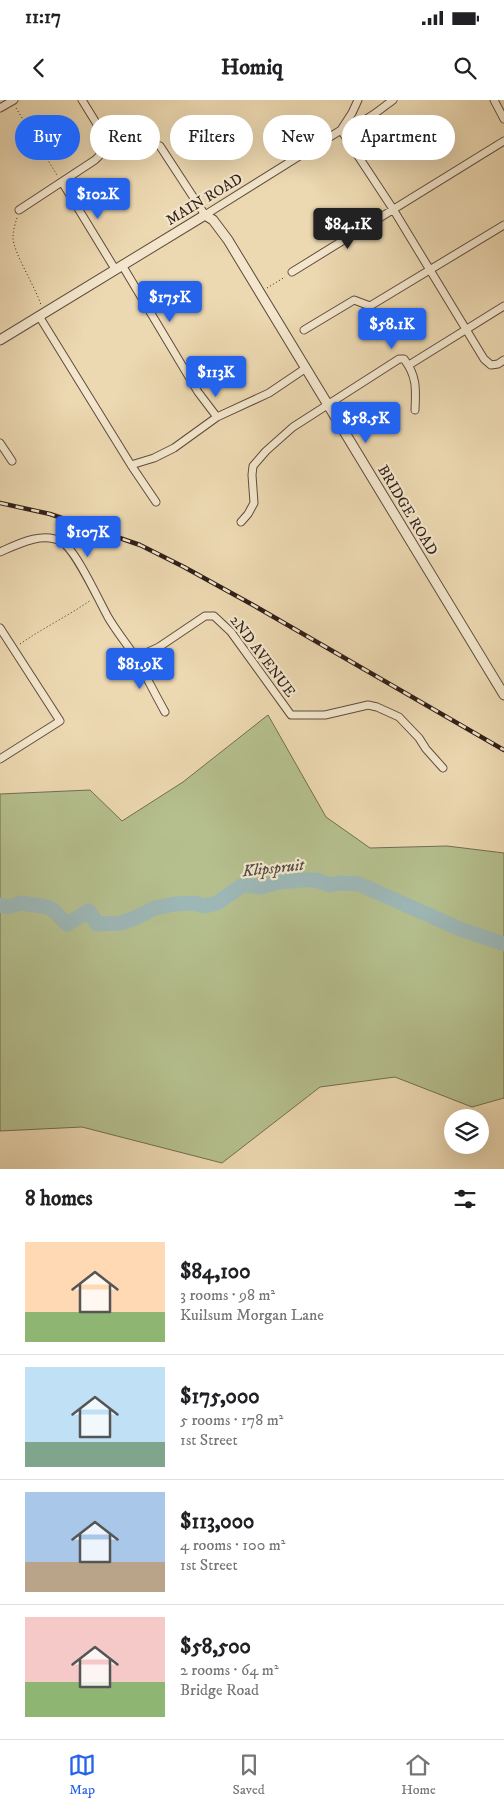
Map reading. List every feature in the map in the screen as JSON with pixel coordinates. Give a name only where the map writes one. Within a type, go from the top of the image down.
[{"type":"street","points":[[0,108],[12,100]]},
{"type":"street","points":[[19,210],[100,156],[105,146],[103,134],[82,100]]},
{"type":"street","name":"MAIN ROAD","points":[[350,115],[358,100]]},
{"type":"street","points":[[370,115],[393,100]]},
{"type":"street","points":[[494,100],[504,119]]},
{"type":"street","points":[[341,130],[488,363],[495,365],[504,360]]},
{"type":"street","name":"MAIN ROAD","points":[[2,335],[41,315],[341,130]]},
{"type":"street","points":[[292,272],[504,141]]},
{"type":"street","points":[[160,146],[205,215]]},
{"type":"street","points":[[62,182],[119,267],[198,392],[217,417]]},
{"type":"street","name":"BRIDGE ROAD","points":[[205,215],[213,220],[223,232],[504,695]]},
{"type":"street","points":[[304,330],[354,300],[370,306],[504,225]]},
{"type":"street","points":[[409,365],[504,306]]},
{"type":"street","points":[[41,315],[131,466],[156,502]]},
{"type":"street","points":[[241,522],[254,503],[252,470],[256,462],[284,433],[399,359],[404,359],[409,365],[416,382],[415,410]]},
{"type":"street","points":[[131,466],[154,458],[174,448],[217,417],[269,393],[306,368]]},
{"type":"street","points":[[0,443],[12,461]]},
{"type":"street","points":[[0,552],[25,542],[44,538],[60,541],[70,550],[165,712]]},
{"type":"street","name":"2ND AVENUE","points":[[135,658],[159,647],[205,616],[214,616],[231,632],[291,715],[325,715],[368,705],[376,707],[399,717],[443,768]]},
{"type":"street","points":[[0,628],[60,721],[0,759]]},
{"type":"path","points":[[12,100],[62,182]]},
{"type":"path","points":[[19,210],[13,239],[31,280],[41,315]]},
{"type":"path","points":[[260,292],[292,272]]},
{"type":"path","points":[[13,648],[47,626],[65,618],[96,596]]},
{"type":"green space","points":[[268,715],[326,817],[370,848],[447,846],[504,853],[504,1098],[472,1107],[395,1077],[320,1087],[222,1163],[82,1127],[0,1131],[0,794],[90,790],[122,821],[183,782]]},
{"type":"waterway","name":"Klipspruit","points":[[0,905],[8,907],[20,903],[43,906],[52,909],[67,924],[89,911],[97,924],[121,923],[155,908],[175,904],[194,903],[204,906],[217,903],[243,885],[261,887],[279,882],[316,880],[330,885],[340,883],[359,884],[460,929],[504,944]]},
{"type":"railway","points":[[0,503],[50,514],[140,545],[253,605],[504,750]]}]
